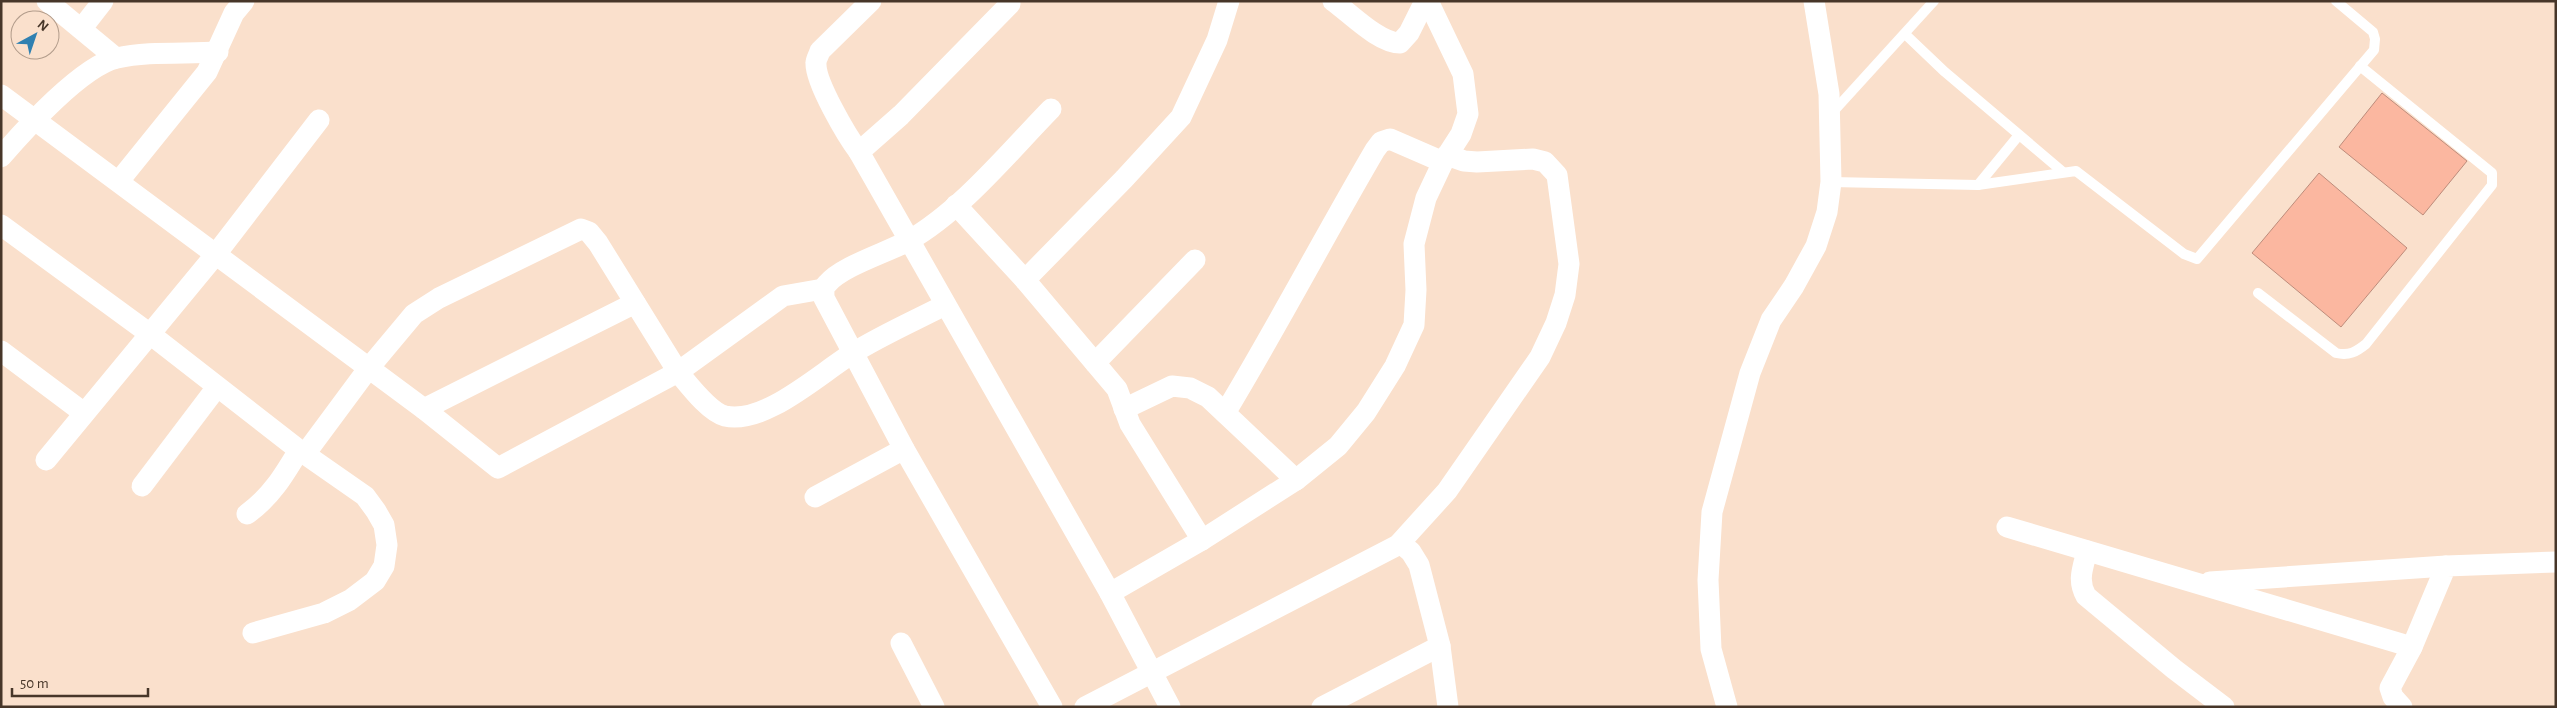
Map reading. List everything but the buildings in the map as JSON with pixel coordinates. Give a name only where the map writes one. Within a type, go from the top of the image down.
[{"type":"street","points":[[47,1],[116,58]]},
{"type":"street","points":[[82,28],[103,1]]},
{"type":"street","points":[[119,182],[207,72],[218,52],[234,13],[244,1]]},
{"type":"street","points":[[871,1],[820,51],[816,62],[818,76],[845,134],[859,152],[1110,593],[1170,707]]},
{"type":"street","points":[[1025,280],[1124,179],[1181,117],[1217,40],[1229,1]]},
{"type":"street","points":[[1334,2],[1380,37],[1392,43],[1400,42],[1409,33],[1426,1]]},
{"type":"street","points":[[1110,593],[1202,540],[1296,480],[1338,446],[1366,412],[1395,366],[1414,325],[1416,290],[1414,244],[1426,198],[1445,158],[1461,134],[1468,114],[1463,74],[1426,1]]},
{"type":"street","points":[[1727,707],[1712,649],[1708,580],[1712,512],[1750,373],[1771,320],[1794,286],[1816,246],[1827,212],[1831,182],[1829,94],[1814,1]]},
{"type":"street","points":[[859,152],[901,115],[1010,4]]},
{"type":"street","points":[[1,157],[35,118],[98,67],[116,58],[218,52]]},
{"type":"street","points":[[1,95],[35,118],[368,369],[424,409],[498,468],[678,372],[782,296],[823,289],[841,273],[908,241],[941,220],[1051,109]]},
{"type":"street","points":[[46,460],[216,254],[319,120]]},
{"type":"street","points":[[1085,707],[1398,545],[1447,490],[1540,357],[1556,323],[1565,294],[1569,264],[1557,175],[1551,166],[1532,159],[1464,161],[1445,158],[1390,139],[1381,142],[1315,252],[1260,355],[1225,413]]},
{"type":"street","points":[[956,205],[1025,280],[1117,389],[1130,424],[1202,540]]},
{"type":"street","points":[[1,225],[150,334],[302,452],[365,496],[376,511],[384,525],[387,545],[384,566],[375,581],[350,600],[324,613],[253,633]]},
{"type":"street","points":[[247,514],[264,502],[404,324],[431,303],[581,229],[590,232],[598,243],[678,372],[704,401],[723,416],[740,418],[784,400],[853,352],[945,305]]},
{"type":"street","points":[[1095,363],[1195,260]]},
{"type":"street","points":[[823,289],[824,298],[904,449],[1052,707]]},
{"type":"street","points":[[424,409],[635,303]]},
{"type":"street","points":[[1,351],[84,412]]},
{"type":"street","points":[[1124,409],[1172,386],[1190,388],[1208,397],[1296,480]]},
{"type":"street","points":[[142,486],[217,387]]},
{"type":"street","points":[[814,497],[904,449]]},
{"type":"street","points":[[2007,527],[2412,648]]},
{"type":"street","points":[[1398,545],[1411,552],[1419,565],[1440,646],[1448,707]]},
{"type":"street","points":[[2087,551],[2080,576],[2081,588],[2086,596],[2174,669],[2224,707]]},
{"type":"street","points":[[2195,583],[2446,566],[2556,562]]},
{"type":"street","points":[[2393,703],[2390,688],[2412,648],[2446,566]]},
{"type":"street","points":[[901,643],[934,707]]},
{"type":"street","points":[[1322,707],[1440,646]]},
{"type":"lane","points":[[1830,115],[1934,1]]},
{"type":"lane","points":[[1831,182],[1978,185],[2076,171],[2184,254],[2197,259],[2374,50],[2376,39],[2374,32],[2336,1]]},
{"type":"lane","points":[[1905,34],[1945,72],[2062,172]]},
{"type":"lane","points":[[2258,293],[2336,353],[2346,355],[2357,352],[2366,344],[2492,185],[2492,173],[2360,66]]},
{"type":"lane","points":[[1978,185],[2019,135]]}]
